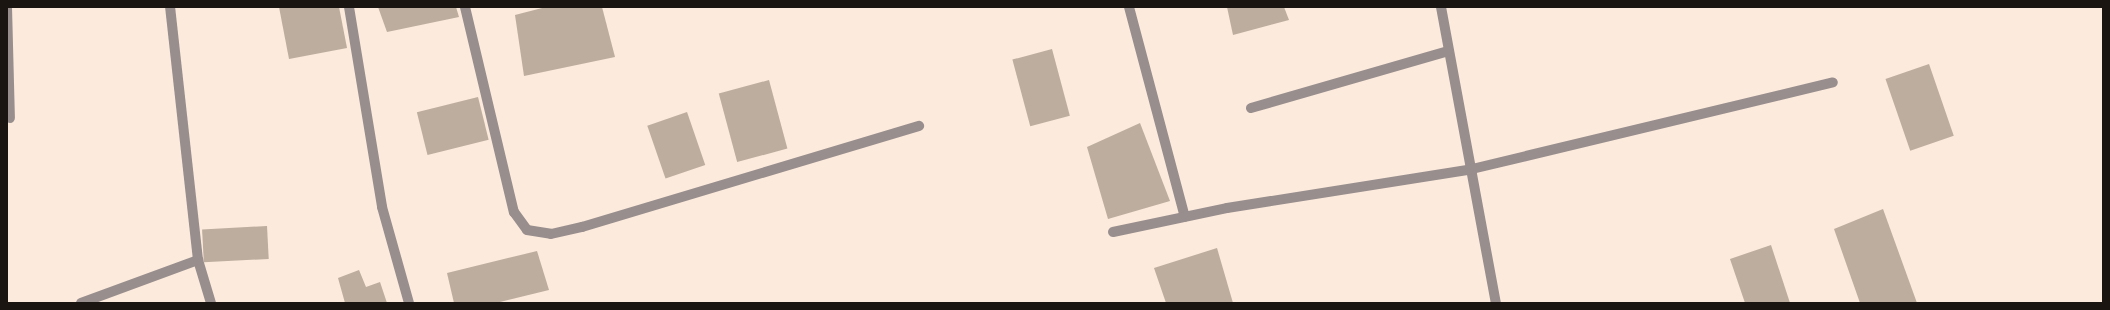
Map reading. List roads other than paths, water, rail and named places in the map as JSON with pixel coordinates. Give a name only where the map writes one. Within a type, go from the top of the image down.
[{"type":"street","points":[[7,7],[10,118]]},
{"type":"street","points":[[170,7],[198,260],[211,303]]},
{"type":"street","points":[[349,7],[382,207],[409,303]]},
{"type":"street","points":[[465,7],[514,212],[527,230],[551,234],[582,227],[919,126]]},
{"type":"street","points":[[1129,7],[1185,217]]},
{"type":"street","points":[[1440,7],[1472,169],[1496,303]]},
{"type":"street","points":[[1252,108],[1448,51]]},
{"type":"street","points":[[1113,232],[1185,217],[1472,169],[1833,82]]},
{"type":"street","points":[[81,303],[198,260]]}]
